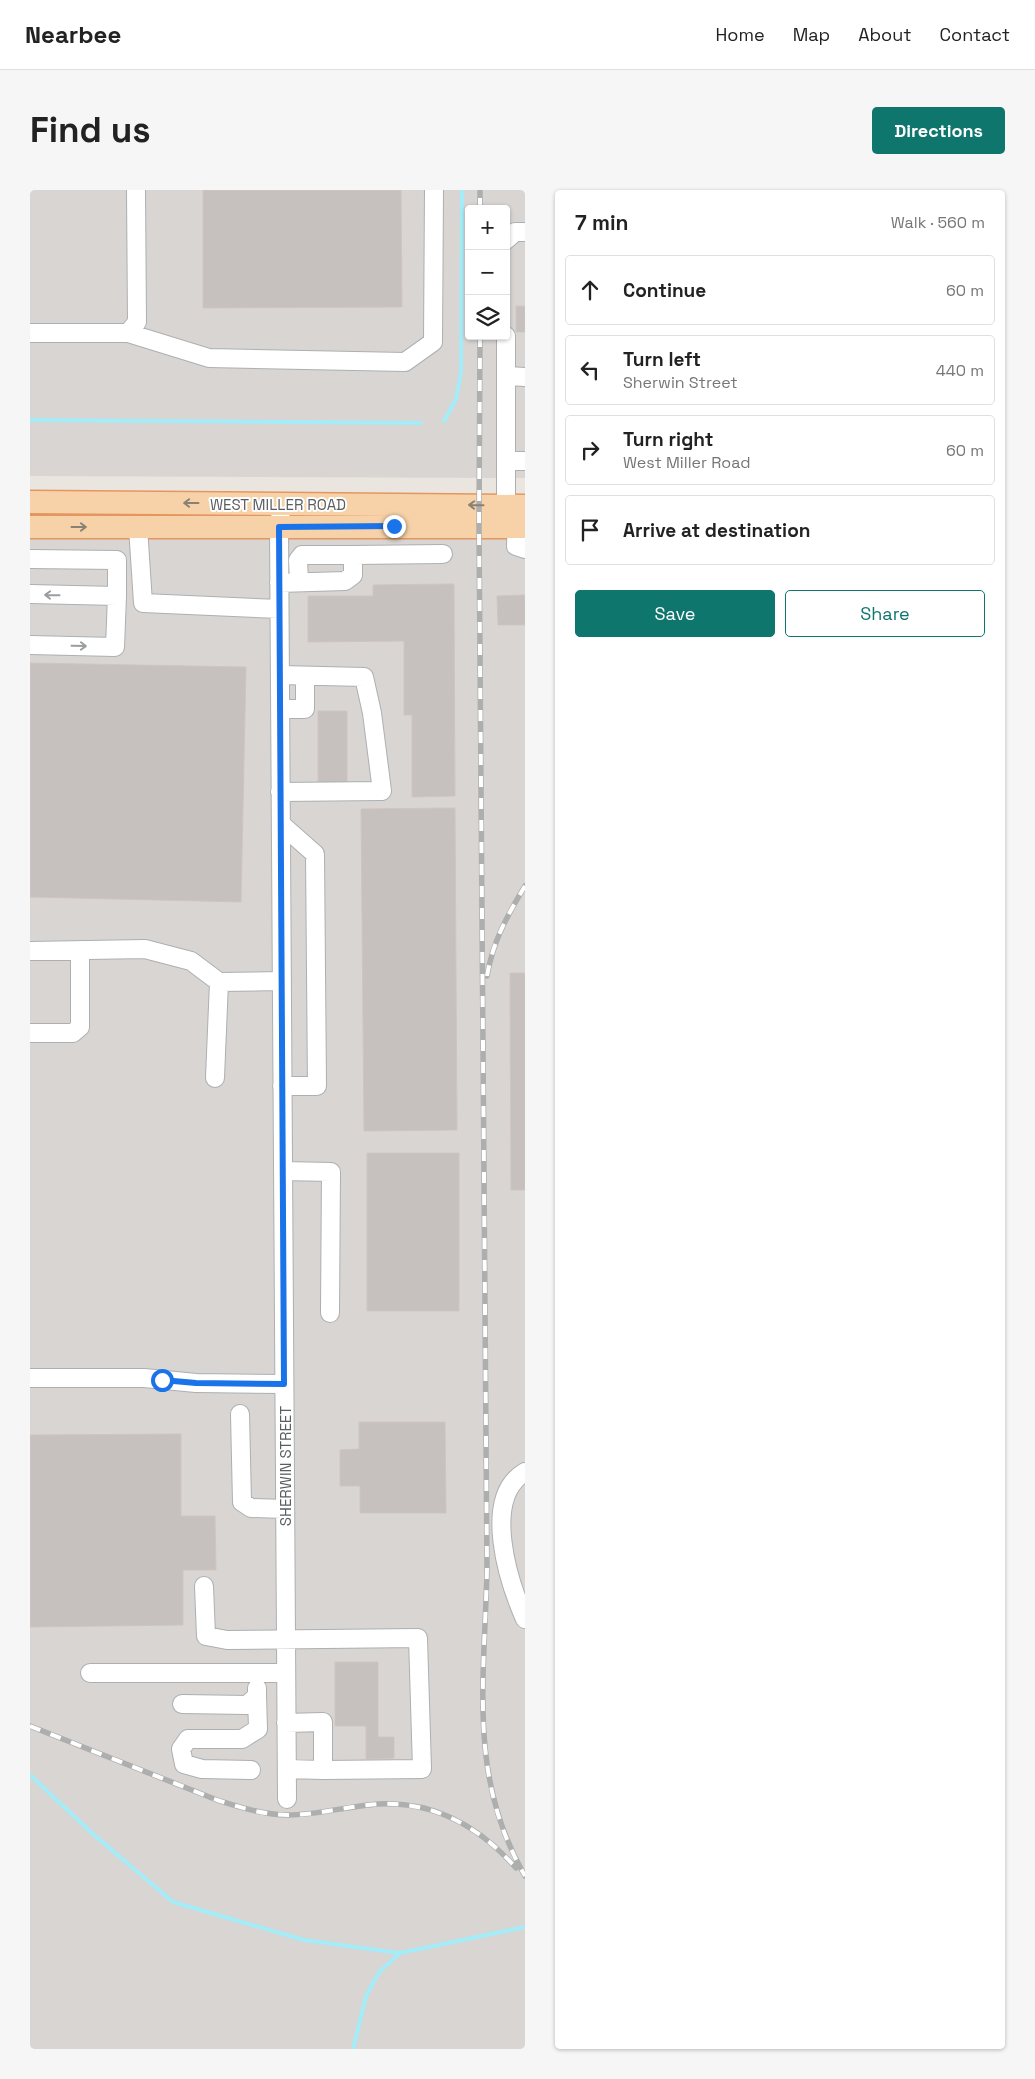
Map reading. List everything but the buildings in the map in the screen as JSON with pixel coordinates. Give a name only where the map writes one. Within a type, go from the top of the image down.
[{"type":"main road","name":"WEST MILLER ROAD","points":[[30,502],[282,503],[516,517]]},
{"type":"main road","name":"WEST MILLER ROAD","points":[[30,527],[479,526],[516,517]]},
{"type":"street","points":[[128,333],[136,322],[136,190]]},
{"type":"street","points":[[30,333],[128,333],[209,358],[405,362],[433,342],[434,190]]},
{"type":"street","points":[[510,236],[515,232],[525,232]]},
{"type":"street","points":[[506,340],[506,461],[516,517],[516,546],[525,549]]},
{"type":"street","points":[[506,376],[525,377]]},
{"type":"street","points":[[506,461],[525,461]]},
{"type":"street","name":"SHERWIN STREET","points":[[282,503],[279,527],[279,609],[287,1799]]},
{"type":"street","points":[[413,526],[414,555]]},
{"type":"street","points":[[138,527],[143,603],[279,609]]},
{"type":"street","points":[[299,582],[298,560],[302,555],[443,554]]},
{"type":"street","points":[[279,583],[345,581],[353,575],[354,555]]},
{"type":"street","points":[[30,558],[117,560],[115,647],[30,646]]},
{"type":"street","points":[[30,594],[117,596]]},
{"type":"street","points":[[280,675],[364,677],[372,712],[382,791],[280,792]]},
{"type":"street","points":[[280,709],[305,709],[305,676]]},
{"type":"street","points":[[281,824],[314,854],[317,1086],[282,1086]]},
{"type":"street","points":[[30,951],[145,949],[191,961],[219,982],[282,981]]},
{"type":"street","points":[[30,1033],[73,1033],[80,1027],[80,950]]},
{"type":"street","points":[[215,1078],[219,982]]},
{"type":"street","points":[[283,1171],[330,1172],[330,1313]]},
{"type":"street","points":[[30,1378],[144,1378],[196,1383],[284,1384]]},
{"type":"street","points":[[240,1414],[242,1502],[251,1508],[285,1509]]},
{"type":"street","points":[[525,1472],[516,1478],[505,1496],[501,1516],[501,1532],[512,1584],[525,1620]]},
{"type":"street","points":[[204,1586],[206,1636],[228,1640],[418,1638],[422,1769],[287,1770]]},
{"type":"street","points":[[90,1673],[286,1673]]},
{"type":"street","points":[[251,1770],[202,1769],[184,1764],[181,1749],[188,1739],[242,1740],[258,1729],[257,1673]]},
{"type":"street","points":[[182,1704],[248,1705],[257,1696]]},
{"type":"street","points":[[286,1723],[323,1722],[323,1770]]},
{"type":"shaded area","points":[[30,190],[525,190],[525,478],[30,476]]},
{"type":"shaded area","points":[[30,533],[525,536],[525,2049],[30,2049]]},
{"type":"waterway","points":[[444,421],[456,399],[461,372],[462,190]]},
{"type":"waterway","points":[[30,420],[421,423]]},
{"type":"waterway","points":[[30,1775],[93,1834],[173,1902],[304,1940],[400,1953],[525,1927]]},
{"type":"waterway","points":[[353,2049],[366,1996],[379,1972],[400,1953]]},
{"type":"railway","points":[[480,190],[480,205]]},
{"type":"railway","points":[[480,340],[479,526],[487,1568],[483,1687],[484,1725],[487,1763],[494,1801],[507,1839],[525,1876]]},
{"type":"railway","points":[[487,976],[493,951],[502,929],[525,886]]},
{"type":"railway","points":[[30,1726],[217,1800],[261,1812],[279,1815],[298,1815],[368,1805],[390,1804],[431,1810],[450,1817],[468,1827],[501,1852],[516,1868]]},
{"type":"route","points":[[162,1380],[196,1383],[284,1384],[279,527],[394,526]]}]
